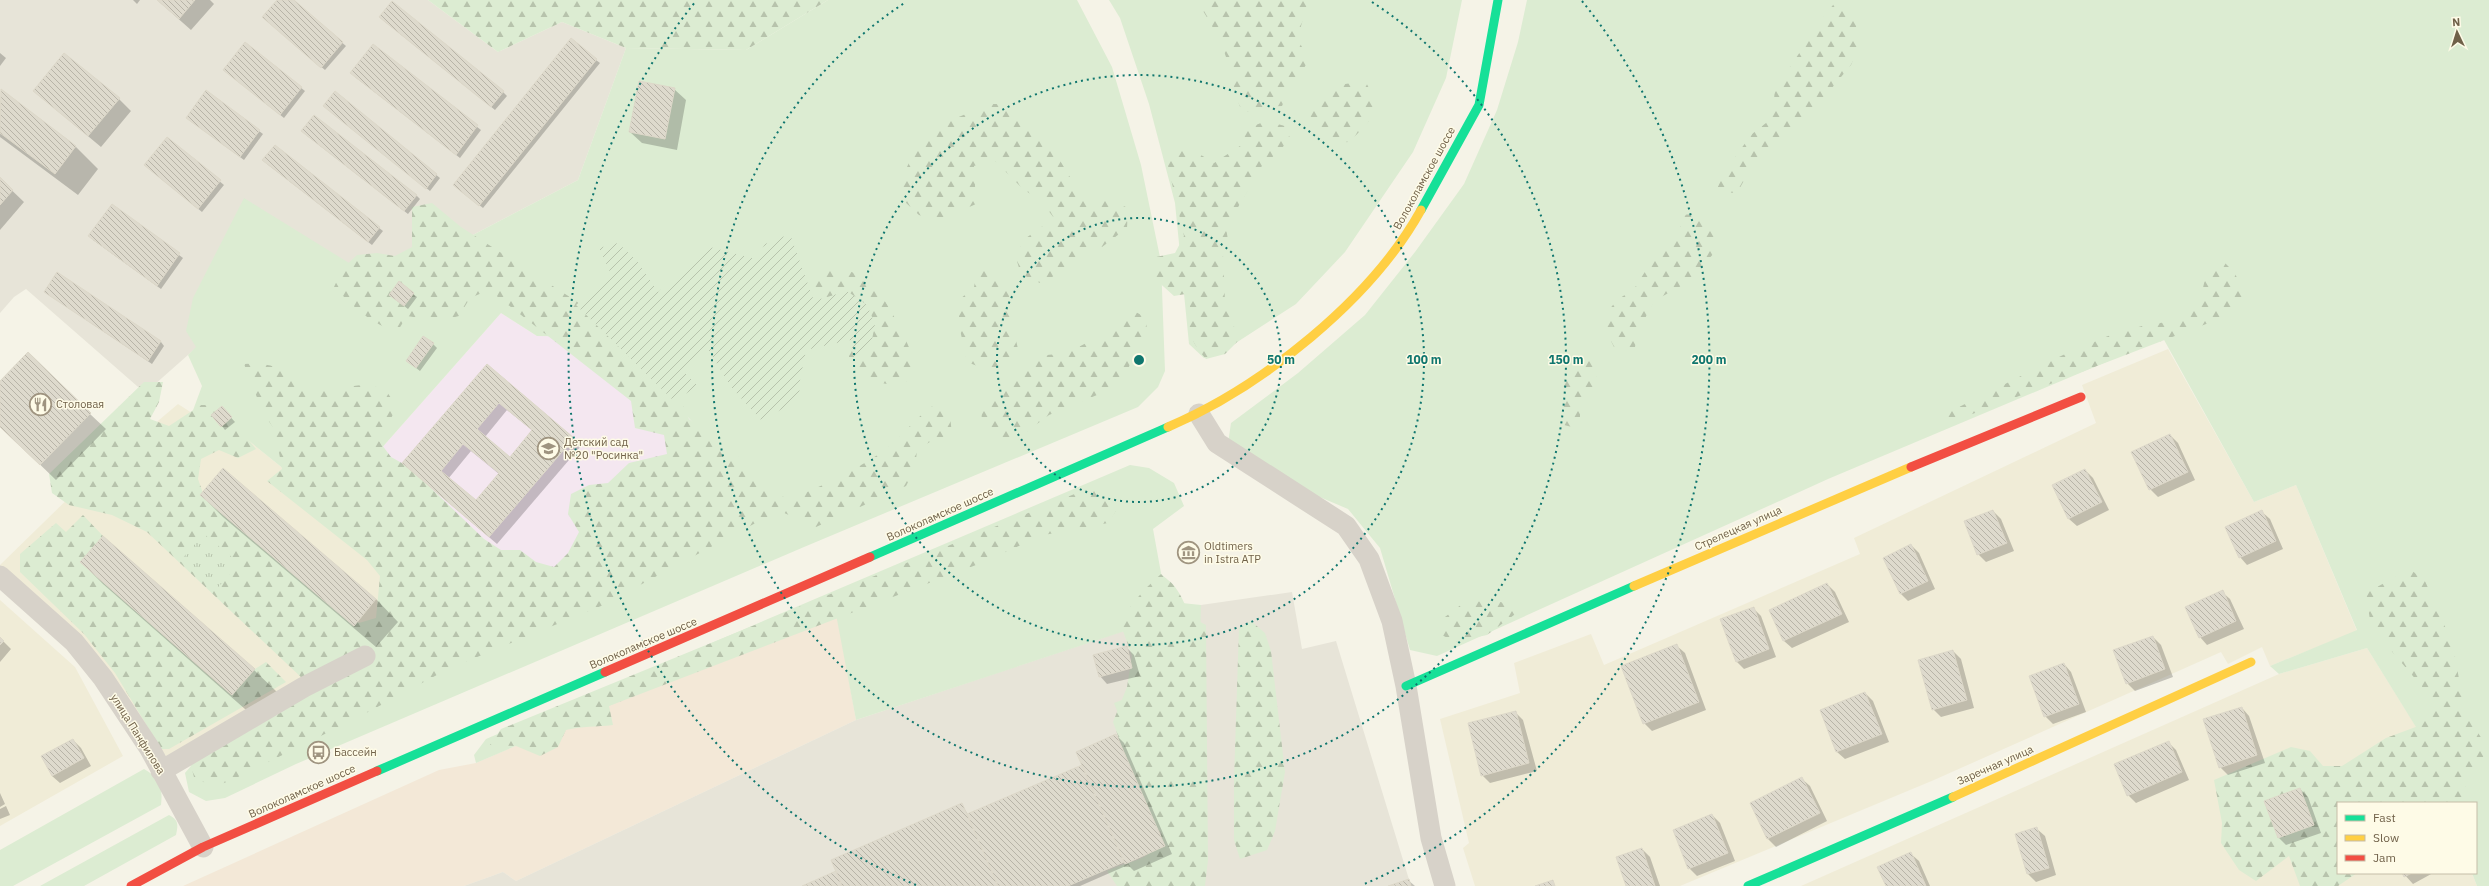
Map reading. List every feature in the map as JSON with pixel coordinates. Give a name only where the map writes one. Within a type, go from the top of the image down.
[{"type":"main road","name":"Волоколамское шоссе","points":[[203,847],[1199,414],[1289,355],[1354,299],[1407,235],[1479,105],[1498,0]]},
{"type":"main road","name":"Стрелецкая улица","points":[[1406,686],[1822,504],[2081,397]]},
{"type":"main road","name":"Заречная улица","points":[[1748,886],[1928,808],[2251,662]]},
{"type":"main road","points":[[131,886],[203,847]]},
{"type":"street","points":[[1199,414],[1217,443],[1346,526],[1368,559],[1392,621],[1406,686],[1430,838],[1445,886]]},
{"type":"street","name":"улица Панфилова","points":[[0,576],[74,642],[103,678],[150,749],[161,771],[182,805],[203,847]]},
{"type":"street","points":[[161,771],[304,687],[365,656]]},
{"type":"shaded area","points":[[0,0],[428,0],[498,52],[562,22],[626,48],[578,180],[467,238],[197,347],[145,393],[26,289],[14,297],[0,313]]},
{"type":"shaded area","name":"Детский сад №20 \"Росинка\"","points":[[501,313],[537,336],[607,337],[674,401],[762,502],[604,602],[520,639],[500,634],[341,494]]},
{"type":"shaded area","points":[[2168,349],[2254,502],[2296,485],[2357,631],[2270,666],[2262,647],[2228,664],[2221,652],[1934,780],[1680,886],[1475,886],[1463,848],[1469,843],[1440,719],[1520,693],[1514,663],[1591,634],[1604,665],[1860,554],[1854,538],[2096,423],[2082,385]]},
{"type":"shaded area","points":[[178,404],[192,413],[243,436],[440,595],[165,778],[103,678],[0,576],[0,565],[82,485]]},
{"type":"shaded area","points":[[1292,592],[1302,649],[1336,641],[1411,886],[464,886],[503,872],[516,881],[856,720],[1201,605]]},
{"type":"shaded area","points":[[0,600],[75,667],[123,756],[0,826]]},
{"type":"shaded area","points":[[836,608],[856,720],[516,881],[503,872],[464,886],[183,886],[439,770],[476,763]]},
{"type":"shaded area","points":[[2367,648],[2463,802],[2337,802],[2337,874],[2472,874],[2477,886],[1801,886],[2279,674]]},
{"type":"green space","points":[[428,0],[828,0],[746,50],[626,48],[562,22],[498,52]]},
{"type":"green space","points":[[828,0],[1077,0],[1112,67],[1141,165],[1161,262],[1165,371],[1158,387],[1138,407],[804,547],[296,764],[225,798],[206,801],[189,792],[185,773],[196,760],[500,634],[520,639],[604,602],[762,502],[674,401],[607,337],[537,336],[501,313],[341,494],[440,595],[243,436],[192,413],[202,386],[188,355],[196,347],[186,331],[193,298],[244,198],[362,271],[467,238],[578,180],[626,48],[746,50]]},
{"type":"green space","points":[[1109,0],[1462,0],[1446,78],[1413,152],[1345,252],[1296,304],[1225,350],[1204,358],[1189,344],[1175,203],[1149,104],[1120,18]]},
{"type":"green space","points":[[1196,0],[1307,0],[1306,11],[1299,38],[1301,45],[1310,59],[1289,90],[1282,106],[1262,107],[1243,113],[1237,99],[1228,64],[1220,42],[1213,27]]},
{"type":"green space","points":[[1527,0],[2489,0],[2489,886],[2477,886],[2472,874],[2477,874],[2477,802],[2462,802],[2367,648],[2279,674],[2270,666],[2357,630],[2296,485],[2254,502],[2163,338],[1828,479],[1437,656],[1410,650],[1380,548],[1348,509],[1249,467],[1227,450],[1231,423],[1298,373],[1365,315],[1415,252],[1464,184],[1497,110],[1518,42]]},
{"type":"green space","points":[[1837,0],[1854,10],[1859,46],[1851,65],[1801,125],[1755,161],[1737,193],[1716,192],[1723,173],[1752,134],[1766,123],[1773,109],[1775,89],[1825,15]]},
{"type":"green space","points":[[1365,81],[1374,101],[1374,108],[1369,121],[1349,142],[1329,143],[1315,129],[1308,110],[1332,86]]},
{"type":"green space","points":[[989,104],[1002,104],[1018,115],[1056,154],[1076,187],[1089,202],[1108,199],[1128,208],[1127,228],[1102,247],[1083,250],[1058,274],[1040,283],[1021,274],[1015,255],[1026,238],[1054,218],[1041,201],[1023,189],[993,159],[974,166],[976,204],[938,221],[919,215],[904,201],[900,182],[915,150],[927,135],[954,119]]},
{"type":"green space","points":[[1266,121],[1285,126],[1290,138],[1278,153],[1263,164],[1226,228],[1228,240],[1223,255],[1225,302],[1239,340],[1225,354],[1206,359],[1191,335],[1189,321],[1191,293],[1174,296],[1154,278],[1156,257],[1175,253],[1184,236],[1166,157],[1180,142],[1214,163],[1240,146],[1248,128]]},
{"type":"green space","points":[[432,203],[461,227],[590,310],[676,380],[681,400],[689,419],[735,453],[748,468],[786,499],[809,491],[849,472],[882,452],[923,413],[939,402],[950,416],[952,434],[933,440],[917,450],[915,469],[906,486],[816,527],[782,512],[763,519],[601,606],[448,669],[355,719],[232,780],[213,787],[194,777],[189,758],[303,679],[147,532],[112,515],[69,505],[52,493],[49,474],[144,382],[163,382],[159,402],[150,419],[169,426],[201,405],[219,405],[256,449],[238,458],[219,450],[201,459],[198,479],[205,499],[359,623],[376,618],[380,576],[367,560],[267,481],[282,469],[275,430],[263,413],[244,364],[263,364],[281,369],[297,378],[312,391],[370,384],[387,392],[397,407],[379,441],[391,457],[409,467],[484,539],[501,550],[520,550],[536,562],[554,567],[568,553],[579,532],[568,514],[571,494],[589,485],[608,483],[629,463],[667,454],[664,435],[635,428],[631,401],[489,290],[470,298],[459,316],[439,321],[407,316],[397,332],[379,324],[363,314],[334,287],[343,268],[357,255],[377,253],[395,256],[412,247],[412,207]]},
{"type":"green space","points":[[1696,214],[1715,234],[1715,252],[1696,273],[1681,286],[1654,301],[1638,332],[1634,352],[1614,347],[1605,329],[1604,316],[1617,300],[1634,289],[1648,267],[1680,229],[1680,215]]},
{"type":"green space","points":[[790,234],[814,301],[847,291],[867,305],[875,324],[871,345],[854,358],[850,340],[806,350],[799,385],[800,398],[762,421],[731,387],[708,349],[682,370],[698,386],[674,401],[576,305],[611,274],[599,248],[618,243],[637,261],[658,292],[687,269],[706,246],[756,259],[765,244]]},
{"type":"green space","points":[[2221,259],[2235,273],[2246,301],[2232,314],[1949,423],[1941,416],[2063,355],[2108,336],[2142,326],[2172,321],[2200,300],[2207,271]]},
{"type":"green space","points":[[835,266],[855,273],[873,285],[896,320],[917,368],[905,383],[888,384],[875,382],[857,371],[850,365],[844,316],[818,313],[810,289],[817,271]]},
{"type":"green space","points":[[978,267],[997,271],[1009,287],[1009,310],[1018,349],[1006,365],[985,369],[967,362],[959,325],[959,300],[974,287]]},
{"type":"green space","points":[[1130,309],[1147,318],[1146,337],[1135,353],[1121,385],[1049,415],[1017,439],[997,439],[982,423],[981,404],[990,395],[1047,355],[1067,353],[1092,340],[1112,336]]},
{"type":"green space","points":[[1583,357],[1597,358],[1596,384],[1580,410],[1580,429],[1560,424],[1560,390]]},
{"type":"green space","points":[[1130,465],[1149,468],[1174,483],[1184,506],[1153,529],[1165,595],[1182,603],[1201,605],[1194,886],[1172,848],[1114,703],[1130,697],[1137,627],[856,720],[835,609],[476,763],[474,755],[486,739]]},
{"type":"green space","points":[[1094,486],[1119,506],[1108,523],[1044,535],[976,565],[609,706],[613,725],[566,730],[558,747],[540,756],[516,746],[490,745],[501,729]]},
{"type":"green space","points":[[83,515],[103,536],[80,562],[231,695],[255,669],[266,662],[286,682],[169,749],[161,749],[115,673],[84,634],[20,572],[20,554],[56,523],[66,532]]},
{"type":"green space","points":[[204,534],[239,563],[215,591],[180,561]]},
{"type":"green space","points":[[2410,569],[2425,581],[2453,645],[2465,713],[2484,742],[2483,767],[2465,776],[2466,802],[2337,802],[2337,874],[2356,874],[2338,886],[2300,886],[2289,856],[2256,881],[2239,870],[2221,843],[2222,823],[2214,780],[2291,747],[2310,751],[2323,766],[2342,766],[2386,738],[2421,725],[2431,708],[2424,689],[2371,627],[2366,593]]},
{"type":"green space","points":[[1161,574],[1174,585],[1190,613],[1206,625],[1208,860],[1205,886],[1117,886],[1107,871],[1147,855],[1153,850],[1161,833],[1147,817],[1113,722],[1127,687],[1132,656],[1119,620],[1144,590]]},
{"type":"green space","points":[[1466,601],[1501,602],[1518,612],[1487,635],[1455,642],[1440,634],[1441,620]]},
{"type":"green space","points":[[1251,621],[1265,633],[1271,651],[1285,772],[1275,831],[1267,850],[1240,859],[1234,840],[1234,779],[1239,628]]},
{"type":"green space","points":[[144,769],[154,776],[161,788],[161,805],[13,886],[0,886],[0,850]]},
{"type":"green space","points":[[169,815],[175,819],[177,823],[176,835],[84,886],[40,886]]},
{"type":"building","points":[[157,0],[195,0],[179,19]]},
{"type":"building","points":[[277,0],[294,0],[343,42],[321,68],[262,17]]},
{"type":"building","points":[[392,1],[504,91],[491,107],[379,17]]},
{"type":"building","points":[[571,38],[597,59],[479,206],[453,185]]},
{"type":"building","points":[[245,42],[302,87],[280,115],[223,70]]},
{"type":"building","points":[[373,44],[478,125],[456,155],[350,73]]},
{"type":"building","points":[[64,53],[120,98],[88,136],[33,91]]},
{"type":"building","points":[[639,81],[675,88],[665,139],[629,132]]},
{"type":"building","points":[[1,89],[76,146],[55,174],[0,133]]},
{"type":"building","points":[[206,90],[260,130],[240,157],[186,118]]},
{"type":"building","points":[[335,91],[437,174],[426,189],[323,106]]},
{"type":"building","points":[[314,115],[417,195],[404,211],[301,131]]},
{"type":"building","points":[[167,137],[221,180],[198,209],[144,165]]},
{"type":"building","points":[[275,145],[380,227],[368,242],[262,160]]},
{"type":"building","points":[[0,177],[13,190],[0,205]]},
{"type":"building","points":[[112,204],[180,253],[157,286],[88,236]]},
{"type":"building","points":[[57,272],[161,341],[148,361],[44,292]]},
{"type":"building","points":[[399,281],[414,293],[404,306],[389,295]]},
{"type":"building","points":[[423,336],[434,343],[416,368],[406,361]]},
{"type":"building","name":"Столовая","points":[[28,352],[91,413],[40,465],[0,427],[0,381]]},
{"type":"building","points":[[487,364],[574,438],[489,537],[402,463]],"holes":[[[499,403],[532,430],[510,457],[477,429]],[[463,444],[499,473],[476,500],[441,471]]]},
{"type":"building","points":[[222,406],[232,417],[221,427],[211,415]]},
{"type":"building","points":[[2170,434],[2188,472],[2149,490],[2131,452]]},
{"type":"building","points":[[223,468],[376,599],[354,626],[200,495]]},
{"type":"building","points":[[2085,469],[2102,502],[2068,519],[2052,485]]},
{"type":"building","points":[[1993,510],[2007,543],[1977,555],[1964,521]]},
{"type":"building","points":[[2262,510],[2276,541],[2239,558],[2225,527]]},
{"type":"building","points":[[103,536],[255,669],[232,695],[80,562]]},
{"type":"building","points":[[1911,544],[1928,581],[1900,594],[1883,558]]},
{"type":"building","points":[[1827,583],[1842,614],[1783,641],[1769,610]]},
{"type":"building","points":[[2223,590],[2236,621],[2199,638],[2185,607]]},
{"type":"building","points":[[1754,607],[1769,649],[1736,662],[1720,619]]},
{"type":"building","points":[[2153,636],[2165,669],[2126,684],[2113,650]]},
{"type":"building","points":[[0,637],[4,641],[0,645]]},
{"type":"building","points":[[1677,644],[1699,702],[1643,724],[1621,666]]},
{"type":"building","points":[[1127,646],[1132,668],[1099,677],[1093,655]]},
{"type":"building","points":[[1953,650],[1967,700],[1932,710],[1918,660]]},
{"type":"building","points":[[2064,663],[2079,704],[2044,717],[2029,676]]},
{"type":"building","points":[[1865,692],[1882,734],[1836,752],[1820,710]]},
{"type":"building","points":[[2242,707],[2257,755],[2219,768],[2203,719]]},
{"type":"building","points":[[1516,711],[1529,763],[1481,776],[1468,723]]},
{"type":"building","points":[[1116,734],[1165,846],[1125,864],[1076,752]]},
{"type":"building","points":[[73,739],[84,758],[52,776],[41,756]]},
{"type":"building","points":[[2169,741],[2182,772],[2127,796],[2114,764]]},
{"type":"building","points":[[1082,765],[1124,862],[1068,886],[998,886],[967,814]]},
{"type":"building","points":[[1802,777],[1820,813],[1767,839],[1750,803]]},
{"type":"building","points":[[2300,788],[2314,825],[2278,838],[2264,801]]},
{"type":"building","points":[[962,803],[998,886],[842,886],[831,860]]},
{"type":"building","points":[[1712,814],[1728,853],[1688,869],[1673,830]]},
{"type":"building","points":[[2037,827],[2049,868],[2027,874],[2015,834]]},
{"type":"building","points":[[1642,848],[1655,886],[1626,886],[1616,857]]},
{"type":"building","points":[[1911,852],[1926,886],[1886,886],[1877,867]]},
{"type":"building","points":[[836,871],[842,886],[802,886]]},
{"type":"building","points":[[2402,874],[2410,874],[2404,877]]},
{"type":"building","points":[[1409,879],[1411,886],[1388,886]]},
{"type":"building","points":[[1553,880],[1555,886],[1535,886]]},
{"type":"traffic: fast","points":[[1421,210],[1479,105],[1498,0]]},
{"type":"traffic: fast","points":[[870,557],[1168,427]]},
{"type":"traffic: fast","points":[[1406,686],[1634,586]]},
{"type":"traffic: fast","points":[[377,771],[605,672]]},
{"type":"traffic: fast","points":[[1748,886],[1953,797]]},
{"type":"traffic: slow","points":[[1168,427],[1204,410],[1240,389],[1311,337],[1344,308],[1374,276],[1400,244],[1421,210]]},
{"type":"traffic: slow","points":[[1634,586],[1911,467]]},
{"type":"traffic: slow","points":[[1953,797],[2251,662]]},
{"type":"traffic: jam","points":[[1911,467],[2081,397]]},
{"type":"traffic: jam","points":[[605,672],[870,557]]},
{"type":"traffic: jam","points":[[131,886],[203,847],[377,771]]},
{"type":"place","name":"Столовая","points":[[41,404]]},
{"type":"place","name":"Детский сад №20 \"Росинка\"","points":[[548,448]]},
{"type":"place","name":"Oldtimers in Istra ATP","points":[[1189,552]]},
{"type":"place","name":"Бассейн","points":[[318,752]]}]
